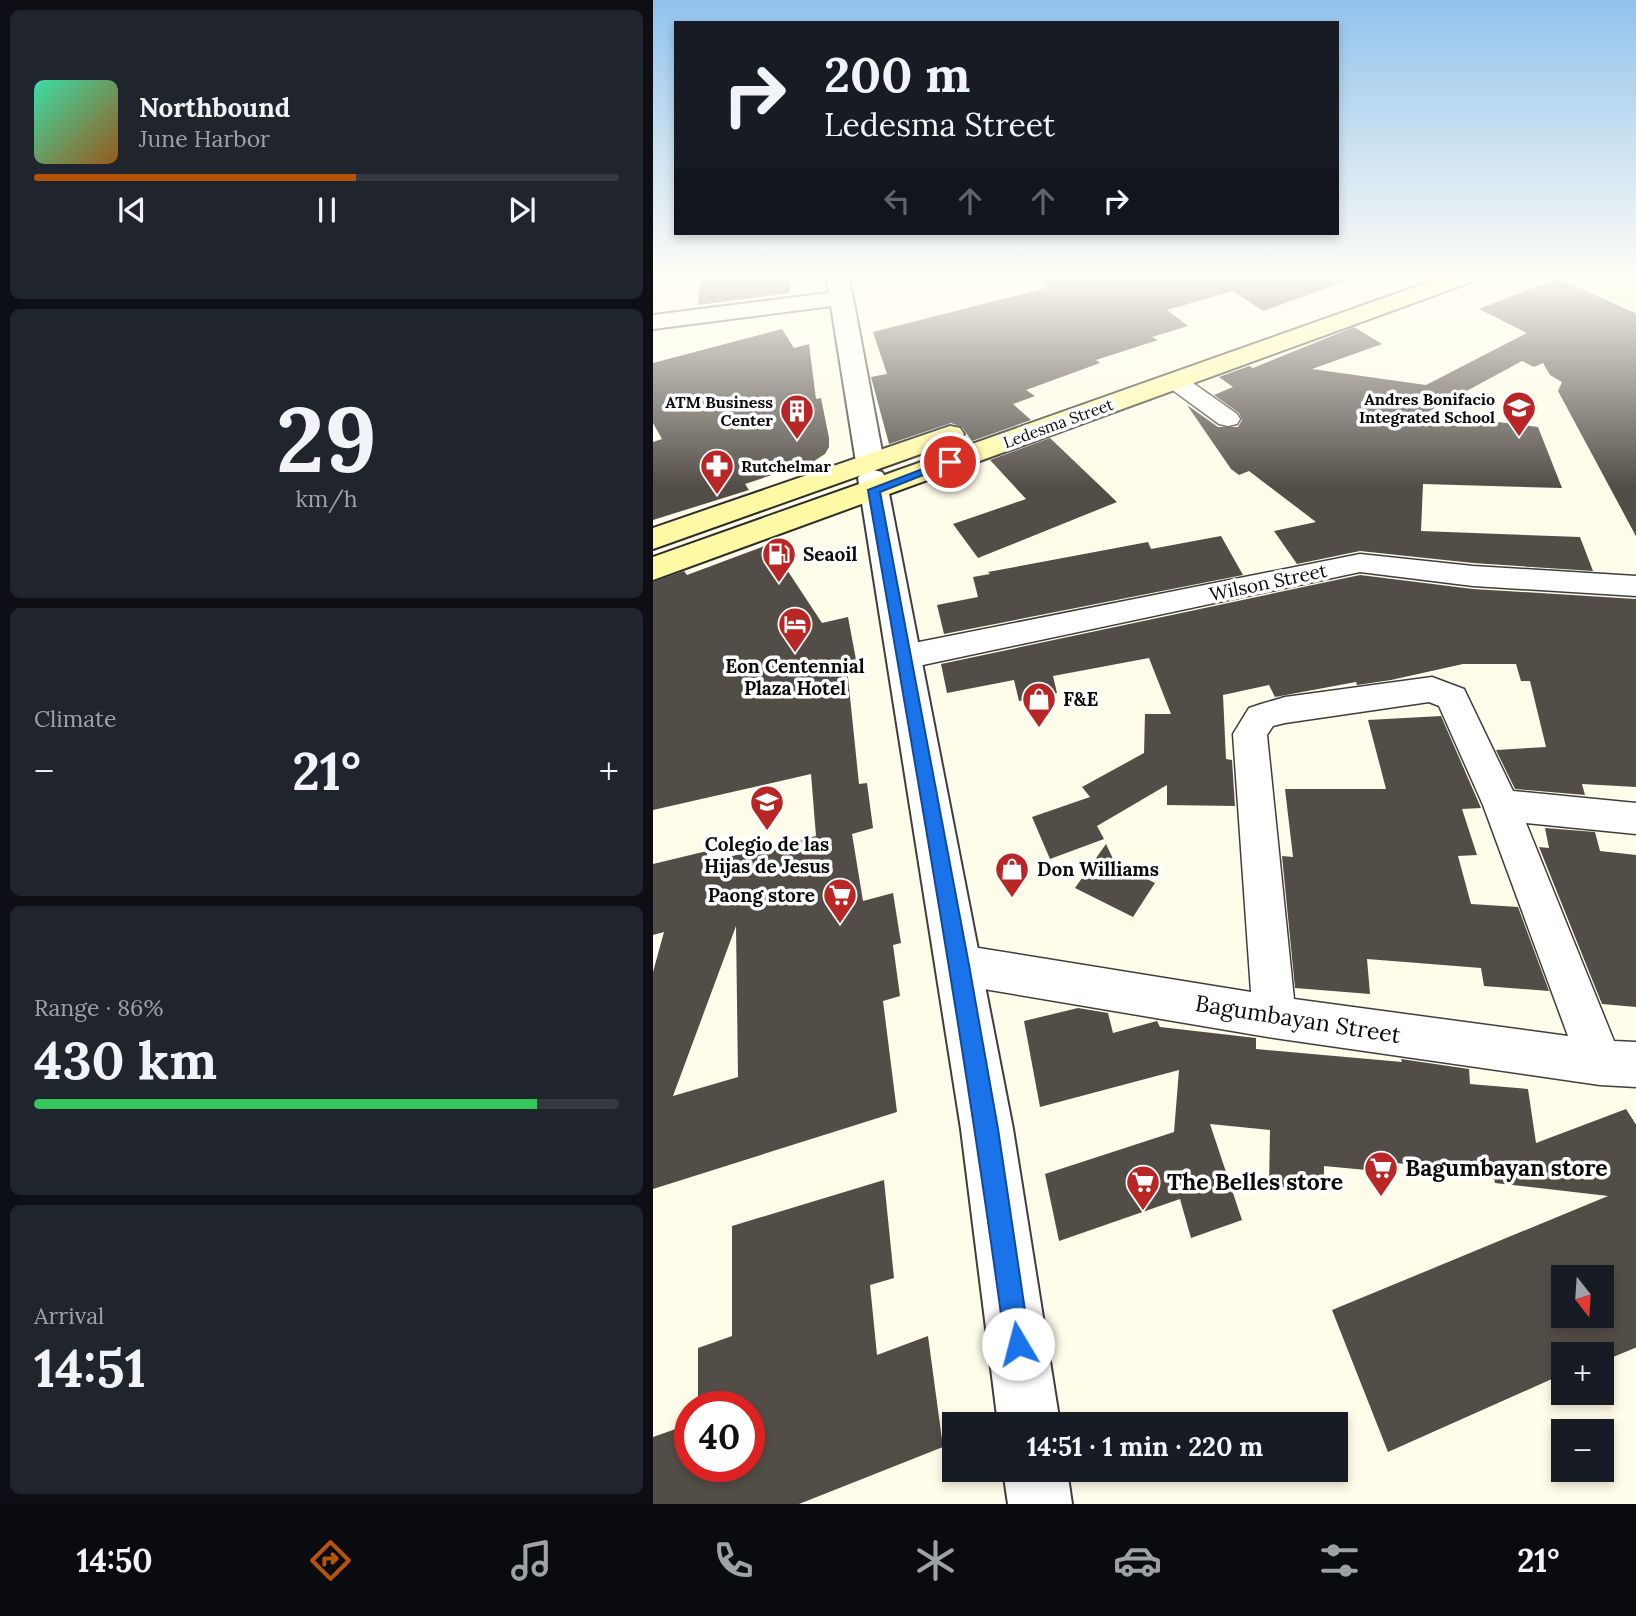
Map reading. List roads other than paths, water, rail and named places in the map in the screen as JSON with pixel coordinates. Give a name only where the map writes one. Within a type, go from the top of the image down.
[{"type":"main road","points":[[1151,364],[1199,347]]},
{"type":"main road","name":"Ledesma Street","points":[[653,539],[872,477],[1175,381],[1269,347]]},
{"type":"main road","name":"Ledesma Street","points":[[653,569],[872,477],[967,428]]},
{"type":"street","points":[[850,347],[960,965],[987,1129],[1027,1412]]},
{"type":"street","points":[[1175,381],[1228,419]]},
{"type":"street","name":"Wilson Street","points":[[904,657],[1360,563],[1473,576],[1636,586]]},
{"type":"street","points":[[1274,1017],[1250,734],[1261,717],[1285,710],[1432,689],[1452,698],[1618,1064]]},
{"type":"street","points":[[1501,805],[1636,819]]},
{"type":"street","name":"Bagumbayan Street","points":[[960,965],[1274,1017],[1618,1064]]},
{"type":"street","points":[[1037,1482],[1040,1504]]},
{"type":"place","name":"Andres Bonifacio Integrated School","points":[[1519,438]]},
{"type":"place","name":"ATM Business Center","points":[[797,441]]},
{"type":"place","name":"Rutchelmar","points":[[717,496]]},
{"type":"place","name":"Seaoil","points":[[779,584]]},
{"type":"place","name":"Eon Centennial Plaza Hotel","points":[[795,654]]},
{"type":"place","name":"F&E","points":[[1039,729]]},
{"type":"place","name":"Colegio de las Hijas de Jesus","points":[[767,832]]},
{"type":"place","name":"Don Williams","points":[[1012,899]]},
{"type":"place","name":"Paong store","points":[[840,925]]},
{"type":"place","name":"Bagumbayan store","points":[[1381,1198]]},
{"type":"place","name":"The Belles store","points":[[1143,1212]]}]
